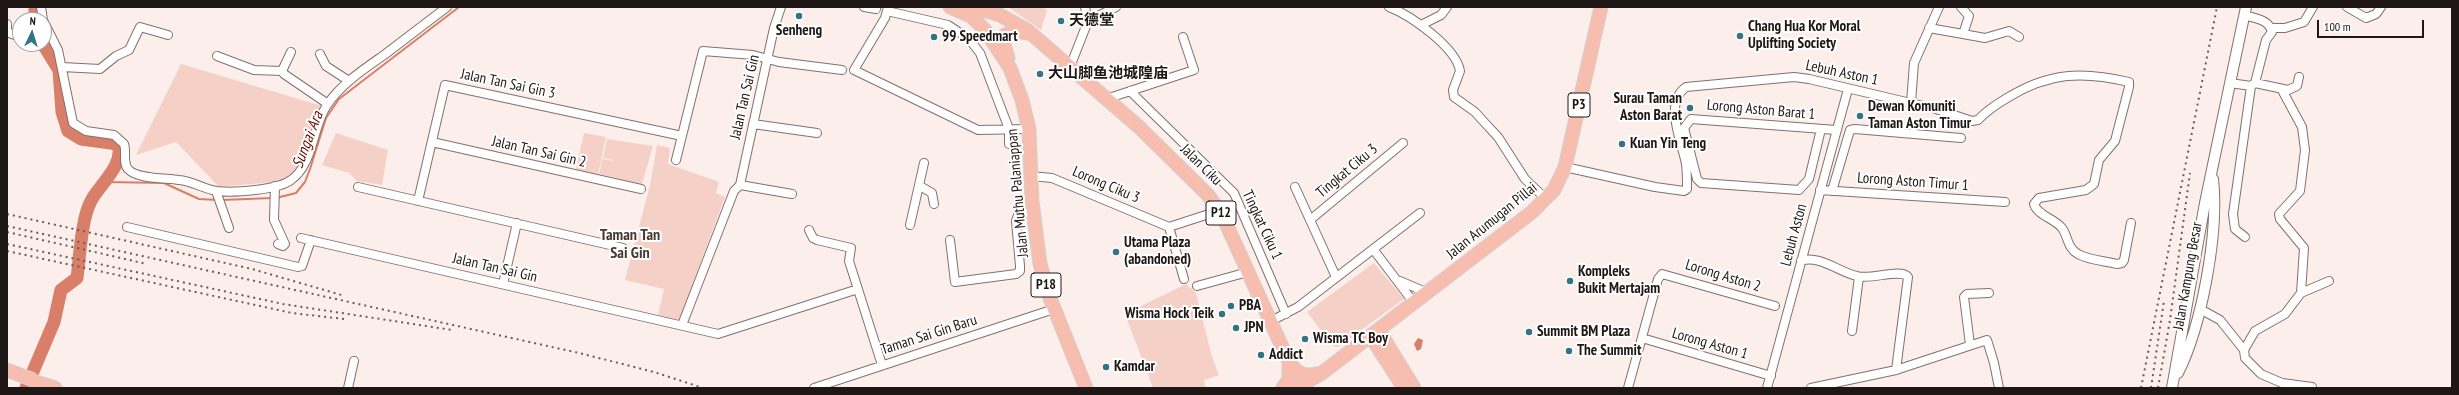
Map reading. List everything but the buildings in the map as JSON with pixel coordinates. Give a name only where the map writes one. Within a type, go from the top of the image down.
[{"type":"main road","points":[[950,7],[965,13],[980,24],[987,25],[990,20],[989,15],[977,8]]},
{"type":"main road","name":"Jalan Arumugan Pillai","points":[[1298,388],[1322,373],[1375,334],[1546,199],[1554,190],[1565,167],[1601,7]]},
{"type":"main road","name":"P12","points":[[977,8],[1000,15],[1032,34]]},
{"type":"main road","name":"Jalan Muthu Palaniappan","points":[[980,24],[1010,68],[1026,112],[1029,129],[1033,211],[1040,264],[1054,309],[1086,388]]},
{"type":"main road","points":[[1010,68],[1004,45],[1005,35],[1016,30],[1032,34]]},
{"type":"main road","name":"Jalan Ciku","points":[[1032,34],[1106,98],[1197,183],[1219,208],[1289,362]]},
{"type":"main road","points":[[1375,334],[1404,388]]},
{"type":"main road","points":[[1375,334],[1414,388]]},
{"type":"main road","points":[[1289,362],[1302,375],[1311,376],[1322,373]]},
{"type":"main road","points":[[1283,388],[1289,380],[1289,362]]},
{"type":"main road","points":[[7,370],[24,376],[39,384],[55,388]]},
{"type":"street","points":[[52,38],[58,50],[73,123],[86,131],[114,135],[124,144],[125,164],[129,171],[151,177],[185,180],[217,193],[276,188],[289,182],[300,172],[328,104],[349,81],[447,7]]},
{"type":"street","name":"Jalan Tan Sai Gin","points":[[682,325],[734,191],[740,185],[768,58],[781,7]]},
{"type":"street","points":[[864,7],[876,9]]},
{"type":"street","points":[[1070,67],[1088,20],[1085,7]]},
{"type":"street","points":[[1088,20],[1116,7]]},
{"type":"street","points":[[1389,7],[1421,25],[1448,49],[1460,67],[1460,74],[1453,90],[1454,97],[1475,112],[1498,137],[1525,179],[1546,199]]},
{"type":"street","points":[[1421,25],[1441,15],[1447,7]]},
{"type":"street","points":[[1911,103],[1914,63],[1939,7]]},
{"type":"street","points":[[1961,7],[1969,16],[1963,34]]},
{"type":"street","points":[[2246,11],[2263,21],[2271,28],[2285,28],[2304,22],[2313,7]]},
{"type":"street","points":[[2347,7],[2366,18],[2376,14],[2381,7]]},
{"type":"street","points":[[1009,144],[1009,129],[980,53],[969,39],[948,25],[888,9],[885,18],[854,70],[978,130],[1009,129],[1029,129]]},
{"type":"street","name":"Jalan Kampung Besar","points":[[2172,386],[2212,168],[2246,11]]},
{"type":"street","points":[[7,24],[7,32],[12,34]]},
{"type":"street","points":[[62,67],[100,69],[116,56],[129,50],[140,28],[168,35]]},
{"type":"street","points":[[1929,28],[1985,38],[2009,31],[2019,37]]},
{"type":"street","points":[[2245,237],[2235,229],[2233,214],[2253,85],[2266,40],[2272,32],[2271,28]]},
{"type":"street","points":[[1106,98],[1194,70],[1183,36]]},
{"type":"street","points":[[676,160],[703,51],[768,58],[842,70]]},
{"type":"street","points":[[282,71],[291,52]]},
{"type":"street","points":[[320,54],[326,66],[349,81]]},
{"type":"street","points":[[217,56],[254,70],[282,71],[304,90],[328,104]]},
{"type":"street","name":"Lebuh Aston 1","points":[[1565,167],[1655,187],[1684,191],[1686,189],[1686,164],[1676,128],[1676,111],[1678,96],[1681,90],[1686,87],[1794,77],[1809,79],[1911,103],[1972,121],[1978,120],[2025,86],[2048,79],[2086,75],[2129,82],[2124,114],[2115,141],[2099,160],[2094,184],[2086,190],[2039,198],[2034,204],[2037,210],[2054,220],[2063,229],[2074,252],[2080,255],[2117,264],[2122,263],[2124,260],[2131,223]]},
{"type":"street","points":[[2230,83],[2282,90],[2294,88],[2299,77]]},
{"type":"street","name":"Jalan Tan Sai Gin 3","points":[[418,201],[445,84],[682,136]]},
{"type":"street","name":"Lebuh Aston","points":[[1767,388],[1848,89]]},
{"type":"street","points":[[2282,90],[2302,127],[2305,150],[2300,191],[2279,214],[2280,219],[2304,248],[2302,293]]},
{"type":"street","name":"Tingkat Ciku 1","points":[[1130,91],[1198,156],[1234,193],[1286,314]]},
{"type":"street","name":"Lorong Aston Barat 1","points":[[1821,129],[1809,179],[1805,186],[1799,190],[1701,183],[1697,179],[1684,128],[1691,119],[1836,130]]},
{"type":"street","points":[[753,124],[817,133]]},
{"type":"street","points":[[1832,191],[1850,130],[1855,129],[1961,138]]},
{"type":"street","name":"Jalan Tan Sai Gin 2","points":[[432,142],[641,189]]},
{"type":"street","name":"Tingkat Ciku 3","points":[[1310,220],[1403,143]]},
{"type":"street","points":[[910,225],[920,186],[924,162]]},
{"type":"street","name":"Jalan Kampung Besar","points":[[2172,386],[2187,355],[2200,308],[2215,204],[2212,168]]},
{"type":"street","name":"Lorong Ciku 3","points":[[1032,176],[1052,178],[1169,227]]},
{"type":"street","points":[[740,185],[792,194]]},
{"type":"street","points":[[920,186],[932,193],[934,204]]},
{"type":"street","points":[[358,187],[622,248]]},
{"type":"street","points":[[1295,187],[1336,278]]},
{"type":"street","points":[[276,188],[274,220],[286,244],[283,246],[278,244]]},
{"type":"street","name":"Lorong Aston Timur 1","points":[[1820,190],[2005,202]]},
{"type":"street","points":[[217,193],[229,228]]},
{"type":"street","points":[[1184,279],[1169,227],[1210,214],[1219,208]]},
{"type":"street","points":[[950,240],[955,282],[1016,274],[1020,271],[1020,266],[1016,221],[1018,215],[1033,211]]},
{"type":"street","points":[[1271,321],[1286,314],[1336,278],[1420,213]]},
{"type":"street","points":[[503,284],[517,223]]},
{"type":"street","points":[[127,227],[298,267],[302,266],[306,260],[311,240]]},
{"type":"street","points":[[809,230],[813,238],[817,240],[851,248],[849,261],[882,365]]},
{"type":"street","name":"Jalan Tan Sai Gin","points":[[301,238],[718,334],[858,289]]},
{"type":"street","points":[[1373,249],[1399,281],[1414,303]]},
{"type":"street","points":[[1801,261],[1815,260],[1860,277],[1876,278],[1899,272],[1908,276],[1896,370]]},
{"type":"street","points":[[1197,286],[1248,272]]},
{"type":"street","name":"Lorong Aston 2","points":[[1642,338],[1658,279],[1662,274],[1775,306]]},
{"type":"street","points":[[1852,331],[1860,277]]},
{"type":"street","points":[[1399,281],[1428,293]]},
{"type":"street","points":[[2244,350],[2255,331],[2285,314],[2302,293],[2329,281]]},
{"type":"street","points":[[1970,345],[1964,297],[1967,294],[1989,293]]},
{"type":"street","points":[[2200,308],[2220,320],[2244,350],[2245,358],[2261,374],[2282,383],[2312,387]]},
{"type":"street","name":"Taman Sai Gin Baru","points":[[814,388],[1054,309]]},
{"type":"street","points":[[1628,388],[1642,338]]},
{"type":"street","name":"Lorong Aston 1","points":[[1642,338],[1770,376]]},
{"type":"street","points":[[1810,388],[1896,370],[1953,353],[1970,345],[1987,340],[1998,388]]},
{"type":"street","points":[[348,388],[354,361]]},
{"type":"shaded area","points":[[1008,7],[1041,7],[1047,10],[1041,30]]},
{"type":"shaded area","points":[[181,64],[329,108],[311,135],[301,163],[283,181],[219,187],[176,142],[136,155]]},
{"type":"shaded area","points":[[336,133],[388,150],[382,185],[357,181],[349,173],[322,165]]},
{"type":"shaded area","points":[[584,133],[606,137],[598,174],[576,169]]},
{"type":"shaded area","points":[[607,139],[653,146],[642,184],[599,174],[602,159],[613,161],[614,154],[613,160],[603,158]]},
{"type":"shaded area","points":[[657,145],[670,148],[668,164],[719,182],[716,193],[725,197],[679,320],[658,315],[664,289],[625,280],[650,185]]},
{"type":"shaded area","points":[[1374,263],[1404,299],[1338,347],[1333,346],[1307,312]]},
{"type":"shaded area","points":[[1186,284],[1196,293],[1212,357],[1219,375],[1204,380],[1206,388],[1153,388],[1125,314]]},
{"type":"shaded area","points":[[1418,338],[1423,340],[1421,349],[1417,351],[1414,344]]},
{"type":"waterway","points":[[35,7],[35,12]]},
{"type":"waterway","name":"Sungai Ara","points":[[276,198],[296,193],[305,182],[326,118],[339,99],[459,7]]},
{"type":"waterway","points":[[26,388],[54,322],[61,290],[77,278],[83,228],[91,201],[115,167],[119,152],[118,144],[81,139],[68,131],[62,112],[59,70],[48,52]]},
{"type":"waterway","name":"Sungai Ara","points":[[105,182],[164,183],[199,199],[218,200]]},
{"type":"waterway","name":"Sungai Ara","points":[[222,200],[272,198]]},
{"type":"railway","points":[[2141,388],[2217,7]]},
{"type":"railway","points":[[2158,388],[2170,320],[2190,173]]},
{"type":"railway","points":[[7,214],[252,269],[345,296]]},
{"type":"railway","points":[[7,226],[579,353],[654,372],[703,388]]},
{"type":"railway","points":[[7,232],[147,264]]},
{"type":"railway","points":[[7,244],[283,304],[452,330]]},
{"type":"railway","points":[[7,251],[292,313],[344,319]]},
{"type":"railway","points":[[2151,388],[2164,301]]},
{"type":"place","name":"Senheng","points":[[799,16]]},
{"type":"place","name":"天德堂","points":[[1061,21]]},
{"type":"place","name":"Chang Hua Kor Moral Uplifting Society","points":[[1740,36]]},
{"type":"place","name":"99 Speedmart","points":[[934,37]]},
{"type":"place","name":"大山脚鱼池城隍庙","points":[[1040,74]]},
{"type":"place","name":"Surau Taman Aston Barat","points":[[1690,108]]},
{"type":"place","name":"Dewan Komuniti Taman Aston Timur","points":[[1860,116]]},
{"type":"place","name":"Kuan Yin Teng","points":[[1622,144]]},
{"type":"place","name":"Utama Plaza (abandoned)","points":[[1116,252]]},
{"type":"place","name":"Kompleks Bukit Mertajam","points":[[1570,281]]},
{"type":"place","name":"PBA","points":[[1231,306]]},
{"type":"place","name":"Wisma Hock Teik","points":[[1222,314]]},
{"type":"place","name":"JPN","points":[[1236,328]]},
{"type":"place","name":"Summit BM Plaza","points":[[1529,332]]},
{"type":"place","name":"Wisma TC Boy","points":[[1305,339]]},
{"type":"place","name":"The Summit","points":[[1569,351]]},
{"type":"place","name":"Addict","points":[[1261,355]]},
{"type":"place","name":"Kamdar","points":[[1106,367]]},
{"type":"district","name":"Taman Tan Sai Gin","points":[[630,244]]}]
